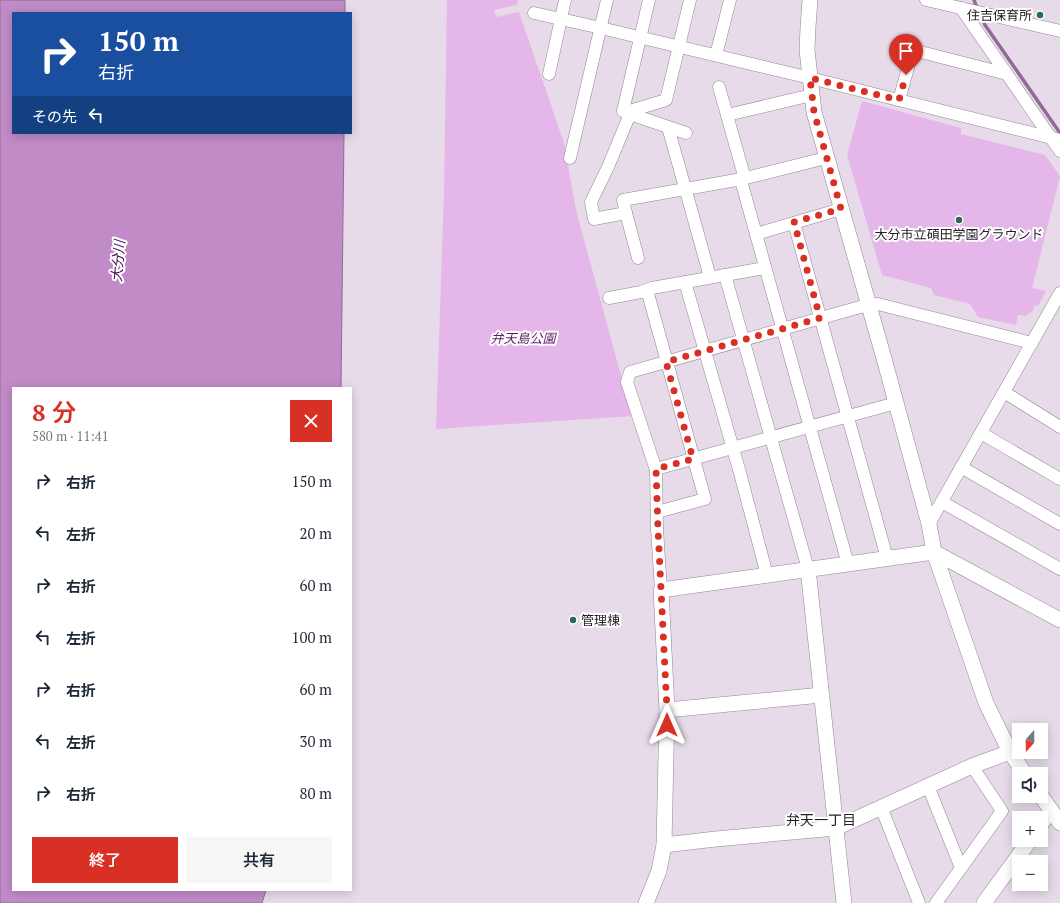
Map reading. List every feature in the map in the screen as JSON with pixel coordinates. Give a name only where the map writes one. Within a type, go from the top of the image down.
[{"type":"street","points":[[549,74],[565,0]]},
{"type":"street","points":[[570,158],[607,0]]},
{"type":"street","points":[[649,0],[623,111],[686,133]]},
{"type":"street","points":[[626,213],[594,218],[591,202],[608,167],[630,114],[633,110],[666,100],[690,0]]},
{"type":"street","points":[[716,55],[730,0]]},
{"type":"street","points":[[810,0],[807,50],[814,112],[896,403],[929,524],[934,552],[986,703],[1010,752],[1021,767]]},
{"type":"street","points":[[926,0],[1060,31]]},
{"type":"street","points":[[966,9],[1007,74],[1055,139],[1060,151]]},
{"type":"street","points":[[534,13],[716,55],[1055,139]]},
{"type":"street","points":[[899,100],[913,50],[1007,74]]},
{"type":"street","points":[[719,88],[743,172],[742,184],[848,564]]},
{"type":"street","points":[[727,115],[812,95]]},
{"type":"street","points":[[668,127],[710,277]]},
{"type":"street","points":[[638,258],[624,200],[742,179],[826,158]]},
{"type":"street","points":[[756,234],[841,209]]},
{"type":"street","points":[[794,222],[887,558]]},
{"type":"street","points":[[609,298],[710,277],[765,268]]},
{"type":"street","points":[[725,275],[808,569],[844,903]]},
{"type":"street","points":[[685,282],[754,522],[767,575]]},
{"type":"street","points":[[647,290],[705,500],[657,512]]},
{"type":"street","points":[[929,524],[1060,293]]},
{"type":"street","points":[[646,903],[659,871],[664,845],[667,710],[656,469],[627,382],[630,372],[820,318],[868,305],[878,304],[1032,343]]},
{"type":"street","points":[[1004,392],[1060,427]]},
{"type":"street","points":[[656,469],[896,403]]},
{"type":"street","points":[[980,434],[1060,479]]},
{"type":"street","points":[[961,468],[1060,524]]},
{"type":"street","points":[[942,502],[1060,569]]},
{"type":"street","points":[[661,590],[934,552],[1060,620]]},
{"type":"street","points":[[667,710],[822,695]]},
{"type":"street","points":[[664,845],[836,828],[972,766],[1010,752]]},
{"type":"street","points":[[936,903],[1002,811],[972,766]]},
{"type":"street","points":[[928,786],[961,868]]},
{"type":"street","points":[[1046,803],[1060,823]]},
{"type":"street","points":[[881,807],[919,903]]},
{"type":"street","points":[[1048,814],[1051,810]]},
{"type":"street","points":[[984,903],[1025,847]]},
{"type":"green space","name":"弁天島公園","points":[[447,0],[518,0],[517,5],[494,10],[497,17],[519,12],[564,143],[576,210],[632,416],[436,429],[444,192]]},
{"type":"green space","name":"大分市立碩田学園グラウンド","points":[[862,101],[961,128],[961,134],[1045,155],[1060,176],[1032,288],[1046,291],[1038,306],[1034,305],[1033,311],[1025,316],[1018,315],[1016,325],[978,317],[970,304],[934,295],[931,288],[882,275],[847,155]]},
{"type":"water","name":"大分川","points":[[0,0],[345,0],[345,12],[12,12],[12,134],[344,134],[341,387],[12,387],[12,891],[266,891],[262,903],[0,903]]},
{"type":"waterway","points":[[974,0],[977,8]]},
{"type":"waterway","points":[[981,16],[985,25],[1060,133]]},
{"type":"place","name":"住吉保育所","points":[[1040,15]]},
{"type":"place","name":"大分市立碩田学園グラウンド","points":[[959,220]]},
{"type":"place","name":"管理棟","points":[[573,620]]},
{"type":"district","name":"弁天一丁目","points":[[821,820]]},
{"type":"route","points":[[667,725],[656,469],[693,459],[666,362],[820,318],[794,222],[841,209],[814,112],[810,78],[899,100],[906,75]]}]
